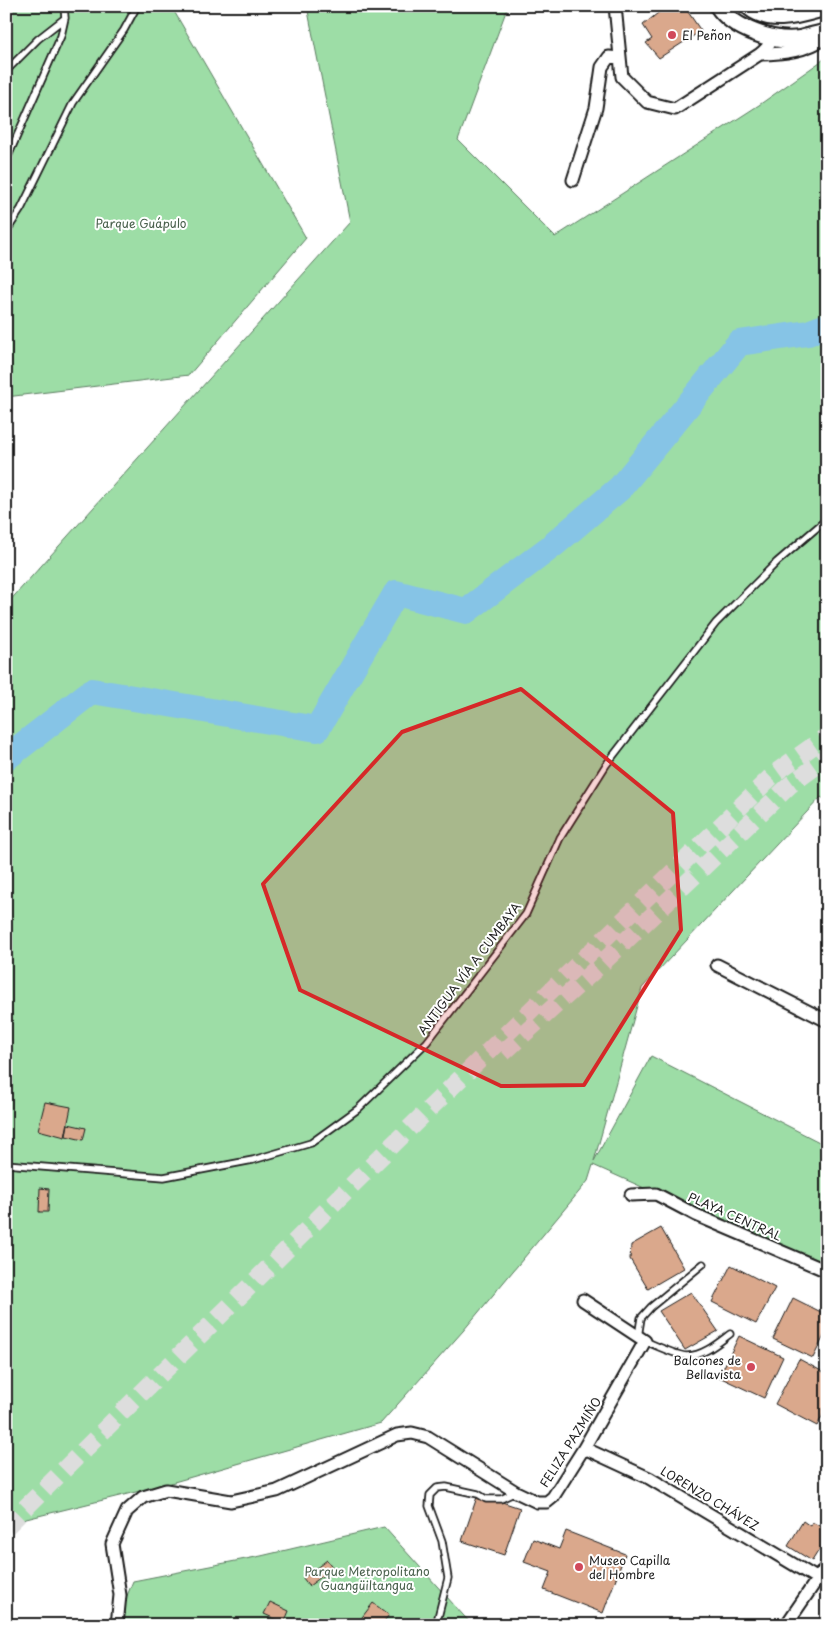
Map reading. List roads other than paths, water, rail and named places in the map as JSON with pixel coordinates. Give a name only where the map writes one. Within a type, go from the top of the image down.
[{"type":"main road","points":[[718,6],[722,13],[742,28],[768,37],[798,39],[827,32]]},
{"type":"main road","points":[[748,6],[756,13],[784,18],[827,7]]},
{"type":"street","points":[[615,6],[622,77],[647,102],[675,109],[760,54],[767,48],[768,37]]},
{"type":"street","points":[[760,54],[783,54],[815,45],[827,37]]},
{"type":"street","points":[[573,180],[596,108],[602,67],[609,57],[620,58]]},
{"type":"street","points":[[717,965],[827,1021]]},
{"type":"street","name":"PLAYA CENTRAL","points":[[631,1195],[656,1194],[696,1215],[827,1271]]},
{"type":"street","points":[[583,1300],[642,1339]]},
{"type":"street","name":"FELIZA PAZMIÑO","points":[[117,1625],[120,1595],[112,1544],[126,1511],[143,1497],[166,1490],[231,1500],[277,1491],[397,1434],[412,1433],[428,1437],[516,1492],[537,1502],[547,1502],[584,1448],[642,1339]]},
{"type":"street","name":"LORENZO CHÁVEZ","points":[[584,1448],[649,1478],[818,1579]]},
{"type":"street","points":[[786,1625],[827,1565]]},
{"type":"lane","points":[[6,161],[62,36],[64,6]]},
{"type":"lane","points":[[6,232],[21,209],[73,103],[124,30],[137,6]]},
{"type":"lane","points":[[6,71],[38,39],[64,18]]},
{"type":"lane","name":"ANTIGUA VÍA A CUMBAYA","points":[[6,1164],[164,1177],[253,1160],[311,1143],[358,1109],[427,1042],[526,914],[560,838],[601,773],[716,622],[777,562],[827,520]]},
{"type":"lane","points":[[703,1264],[650,1307],[641,1318],[642,1339],[686,1357],[713,1347],[730,1334]]},
{"type":"lane","points":[[436,1625],[448,1578],[442,1541],[429,1506],[430,1496],[437,1488],[446,1487],[478,1494],[486,1499],[501,1498],[516,1492]]},
{"type":"waterway","points":[[6,758],[92,691],[317,729],[396,593],[466,611],[552,546],[620,488],[739,343],[808,333],[827,326]]},
{"type":"tunnel","points":[[6,1527],[430,1108],[775,773],[827,736]]},
{"type":"tunnel","points":[[503,1053],[598,967],[790,785],[827,758]]},
{"type":"place","name":"El Peñon","points":[[672,35]]},
{"type":"place","name":"Balcones de Bellavista","points":[[751,1367]]},
{"type":"place","name":"Museo Capilla del Hombre","points":[[579,1567]]},
{"type":"park label","name":"Parque Guápulo","points":[[141,223]]},
{"type":"park label","name":"Parque Metropolitano Guangüiltangua","points":[[367,1578]]}]
